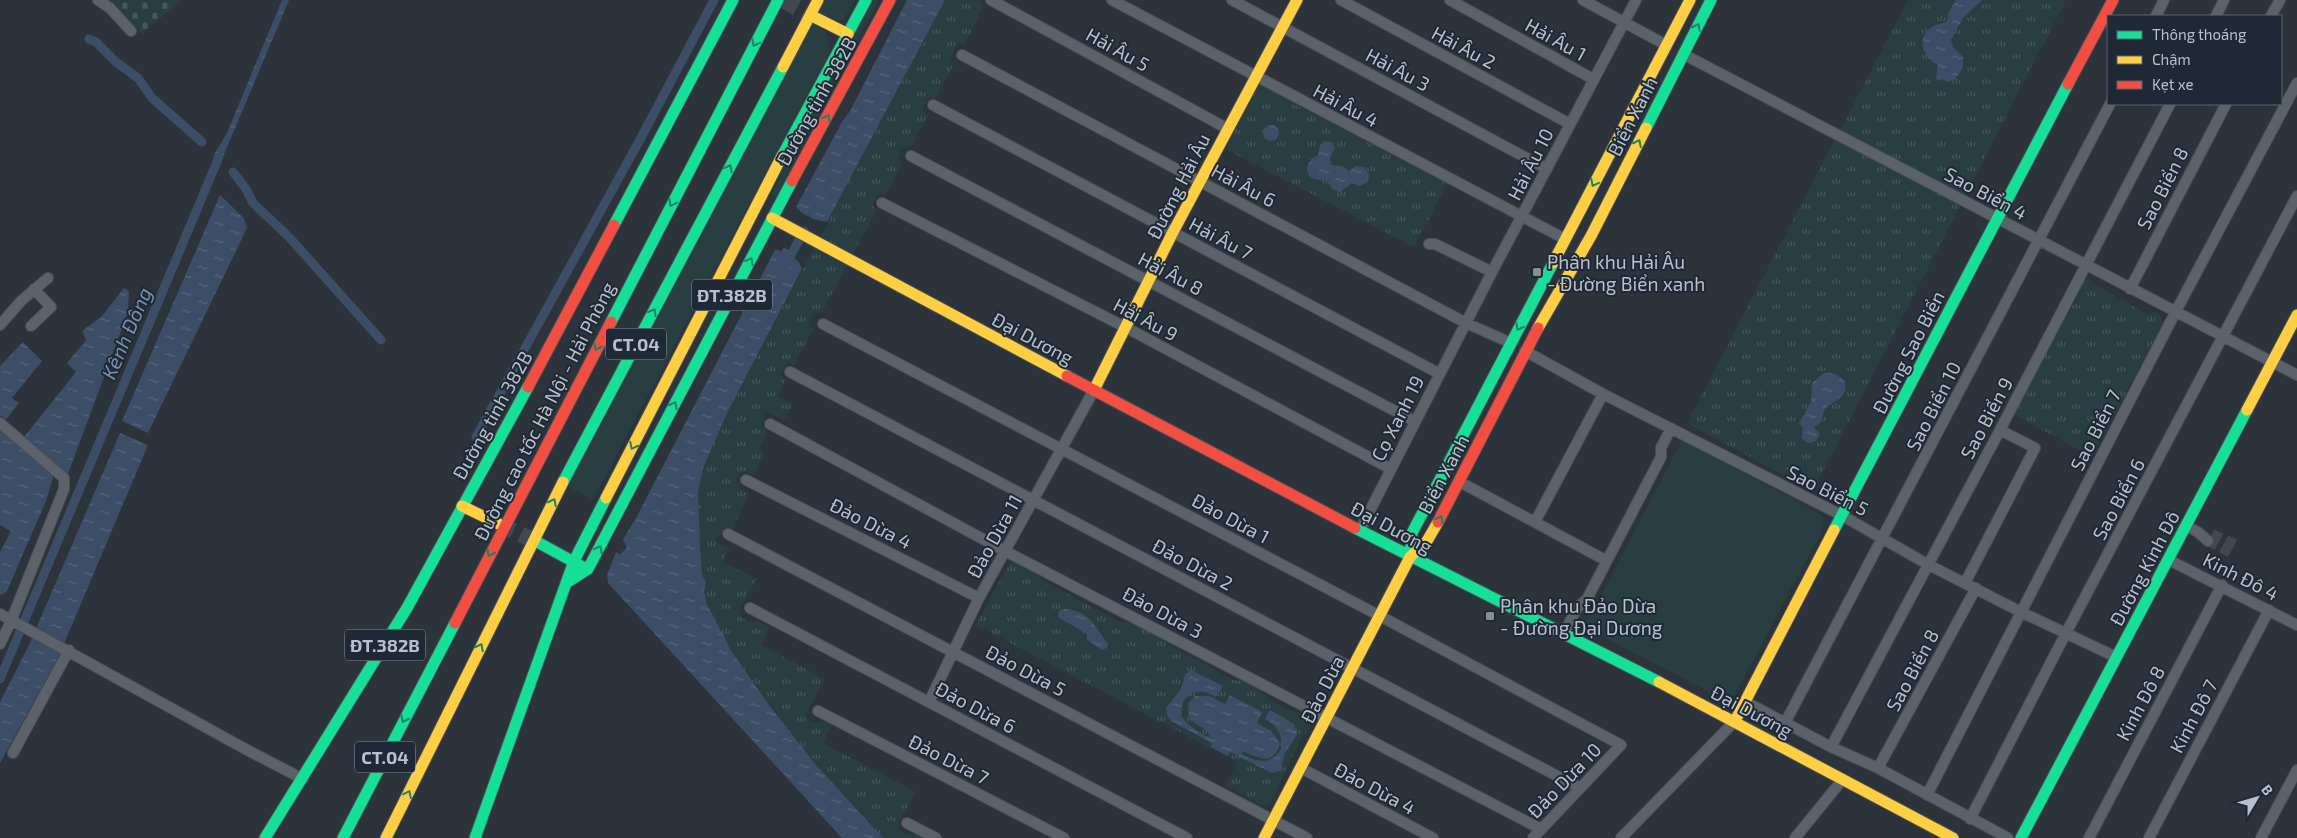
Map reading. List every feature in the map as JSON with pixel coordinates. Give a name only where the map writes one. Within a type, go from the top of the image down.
[{"type":"main road","name":"Đường tỉnh 382B","points":[[265,838],[407,608],[496,447],[733,0]]},
{"type":"main road","name":"Đường cao tốc Hà Nội - Hải Phòng","points":[[343,838],[778,0]]},
{"type":"main road","name":"CT.04","points":[[386,838],[558,492],[818,0]]},
{"type":"main road","name":"Đường tỉnh 382B","points":[[475,838],[574,561],[754,209],[866,0]]},
{"type":"main road","name":"Đường tỉnh 382B","points":[[566,583],[588,569],[772,218],[890,0]]},
{"type":"main road","name":"Đường Hải Âu","points":[[1094,390],[1150,282],[1173,232],[1297,0]]},
{"type":"main road","name":"Biển Xanh","points":[[1410,557],[1412,533],[1690,0]]},
{"type":"main road","name":"Biển Xanh","points":[[1410,557],[1427,542],[1460,482],[1525,351],[1591,236],[1711,0]]},
{"type":"main road","name":"Đường Sao Biển","points":[[1736,721],[1996,218],[2113,0]]},
{"type":"main road","points":[[812,16],[848,34]]},
{"type":"main road","points":[[1666,45],[1683,54]]},
{"type":"main road","points":[[754,209],[772,218]]},
{"type":"main road","name":"Đại Dương","points":[[772,218],[1410,557],[1736,721],[1953,838]]},
{"type":"main road","name":"Đường Kinh Đô","points":[[2021,838],[2297,315]]},
{"type":"main road","points":[[1511,343],[1525,351]]},
{"type":"main road","points":[[462,506],[499,524]]},
{"type":"main road","points":[[538,543],[588,569]]},
{"type":"main road","name":"Đảo Dừa","points":[[1264,838],[1410,557]]},
{"type":"street","points":[[98,0],[110,8],[131,32]]},
{"type":"street","name":"Hải Âu 5","points":[[991,0],[1228,129]]},
{"type":"street","name":"Hải Âu 4","points":[[1112,0],[1565,240]]},
{"type":"street","name":"Hải Âu 3","points":[[1232,0],[1547,169]]},
{"type":"street","name":"Hải Âu 2","points":[[1341,0],[1570,124]]},
{"type":"street","name":"Hải Âu 1","points":[[1450,0],[1593,79]]},
{"type":"street","points":[[1583,0],[1666,45]]},
{"type":"street","points":[[1624,22],[1636,0]]},
{"type":"street","points":[[2156,15],[2164,0]]},
{"type":"street","points":[[2216,15],[2224,0]]},
{"type":"street","points":[[2272,15],[2280,0]]},
{"type":"street","name":"Hải Âu 10","points":[[1466,323],[1624,22]]},
{"type":"street","name":"Sao Biển 4","points":[[1683,54],[2175,313],[2297,375]]},
{"type":"street","name":"Hải Âu 6","points":[[962,55],[1466,323],[1511,343]]},
{"type":"street","name":"Sao Biển 7","points":[[1927,795],[2175,313],[2297,82]]},
{"type":"street","name":"Hải Âu 7","points":[[933,105],[1440,374]]},
{"type":"street","name":"Sao Biển 10","points":[[1785,723],[2109,105]]},
{"type":"street","name":"Sao Biển 9","points":[[1831,747],[2000,430],[2169,105]]},
{"type":"street","name":"Sao Biển 8","points":[[2130,289],[2225,105]]},
{"type":"street","name":"Hải Âu 8","points":[[911,156],[1414,421]]},
{"type":"street","name":"Sao Biển 6","points":[[1970,819],[2297,196]]},
{"type":"street","name":"Hải Âu 9","points":[[882,203],[1125,327],[1391,469]]},
{"type":"street","points":[[1429,244],[1435,244],[1492,272]]},
{"type":"street","points":[[0,325],[48,278]]},
{"type":"street","points":[[31,326],[51,307],[34,290]]},
{"type":"street","name":"Cọ Xanh 19","points":[[1360,530],[1414,421],[1466,323]]},
{"type":"street","name":"Đảo Dừa 1","points":[[823,324],[1380,616],[1621,745]]},
{"type":"street","name":"Sao Biển 5","points":[[1525,351],[1602,394],[1843,516],[1927,564],[2021,612],[2116,657]]},
{"type":"street","name":"Đảo Dừa 2","points":[[790,372],[1580,788]]},
{"type":"street","name":"Đảo Dừa 11","points":[[929,702],[979,598],[1094,390]]},
{"type":"street","points":[[1535,522],[1602,394]]},
{"type":"street","points":[[0,423],[64,478],[64,489],[14,622],[0,644]]},
{"type":"street","name":"Đảo Dừa 3","points":[[770,424],[1005,551],[1541,829]]},
{"type":"street","points":[[1563,635],[1577,608],[1587,599],[1662,457],[1661,448],[1671,428]]},
{"type":"street","points":[[1965,583],[2035,448],[2000,430]]},
{"type":"street","name":"Đảo Dừa 4","points":[[746,480],[979,598]]},
{"type":"street","points":[[1460,482],[1607,561]]},
{"type":"street","points":[[2186,526],[2210,537]]},
{"type":"street","name":"Đảo Dừa 5","points":[[728,534],[1307,838]]},
{"type":"street","name":"Kinh Đô 4","points":[[2168,560],[2222,585],[2297,625]]},
{"type":"street","name":"Kinh Đô 8","points":[[2089,838],[2222,585]]},
{"type":"street","name":"Sao Biển 8","points":[[1878,768],[1976,588]]},
{"type":"street","name":"Đảo Dừa 6","points":[[750,608],[1187,838]]},
{"type":"street","name":"Kinh Đô 7","points":[[2149,838],[2269,610]]},
{"type":"street","points":[[0,614],[303,779]]},
{"type":"street","points":[[13,753],[66,649]]},
{"type":"street","points":[[1746,702],[1831,747],[1878,768],[2008,838]]},
{"type":"street","name":"Đảo Dừa 7","points":[[818,711],[1064,838]]},
{"type":"street","points":[[1621,838],[1736,721]]},
{"type":"street","name":"Đảo Dừa 10","points":[[1533,838],[1621,745]]},
{"type":"street","name":"Đảo Dừa 4","points":[[1301,768],[1433,838]]},
{"type":"street","points":[[2261,838],[2297,770]]},
{"type":"street","points":[[1801,836],[1843,779]]},
{"type":"street","points":[[907,823],[936,838]]},
{"type":"green space","points":[[110,0],[182,0],[142,34]]},
{"type":"green space","points":[[820,0],[856,0],[843,20],[838,21],[813,13]]},
{"type":"green space","points":[[873,0],[879,0],[777,195],[772,198],[772,192]]},
{"type":"green space","points":[[945,0],[979,0],[983,7],[965,44],[959,42],[949,60],[954,64],[935,99],[928,98],[923,107],[923,111],[928,116],[911,147],[905,146],[897,158],[903,163],[884,196],[878,195],[872,205],[877,210],[821,314],[814,313],[808,324],[813,329],[794,365],[788,363],[781,376],[786,379],[777,396],[793,404],[787,418],[785,417],[782,422],[781,418],[767,413],[763,418],[761,426],[767,432],[759,450],[764,453],[754,475],[744,471],[739,474],[736,480],[739,488],[749,493],[733,530],[726,526],[716,539],[718,543],[728,548],[723,562],[757,579],[739,611],[740,616],[747,622],[758,621],[769,627],[761,645],[825,679],[807,712],[807,718],[812,722],[824,721],[832,725],[823,743],[916,792],[900,821],[899,829],[904,835],[916,834],[924,838],[883,838],[816,765],[789,732],[732,652],[707,604],[704,592],[706,582],[702,575],[698,493],[703,468],[728,411]]},
{"type":"green space","points":[[1908,0],[2066,0],[1813,491],[1687,423]]},
{"type":"green space","points":[[810,19],[826,32],[830,51],[593,500],[565,485]]},
{"type":"green space","points":[[1260,86],[1273,90],[1277,95],[1447,184],[1414,247],[1225,149]]},
{"type":"green space","points":[[2088,278],[2094,284],[2147,314],[2155,312],[2160,315],[2163,323],[2092,457],[2015,415],[2051,342],[2054,340],[2079,293],[2078,289],[2082,281]]},
{"type":"green space","points":[[1682,440],[1819,513],[1825,518],[1821,533],[1732,700],[1725,700],[1599,635],[1590,634],[1579,626],[1591,615]]},
{"type":"green space","points":[[1016,562],[1035,573],[1042,580],[1120,622],[1146,629],[1169,645],[1232,679],[1249,684],[1284,707],[1306,716],[1310,722],[1308,733],[1303,735],[1270,803],[1261,805],[1226,786],[1237,762],[976,625],[1010,563]]},
{"type":"water","points":[[282,0],[289,0],[217,171],[213,166],[214,155],[227,133]]},
{"type":"water","points":[[907,0],[945,0],[827,222],[812,219],[790,254],[799,262],[802,269],[728,411],[703,468],[698,493],[702,575],[706,582],[704,592],[707,604],[732,652],[769,705],[816,765],[883,838],[842,838],[608,583],[607,575],[616,552],[620,554],[627,548],[623,539],[636,518],[775,250],[782,251],[803,214],[796,207],[842,122],[850,111]]},
{"type":"water","points":[[1956,0],[1982,0],[1963,18],[1951,40],[1953,47],[1963,57],[1963,68],[1955,79],[1948,82],[1943,79],[1939,81],[1936,79],[1938,65],[1925,53],[1922,42],[1932,27],[1947,21],[1948,14]]},
{"type":"water","points":[[1271,125],[1277,127],[1279,133],[1277,139],[1271,141],[1265,139],[1263,133],[1265,127]]},
{"type":"water","points":[[1324,141],[1332,142],[1335,147],[1330,159],[1332,165],[1342,166],[1349,171],[1356,166],[1364,167],[1369,174],[1368,182],[1359,186],[1352,183],[1340,192],[1332,189],[1327,181],[1311,177],[1307,172],[1307,167],[1311,159],[1318,155],[1320,145]]},
{"type":"water","points":[[220,195],[244,218],[247,228],[148,433],[122,421]]},
{"type":"water","points":[[124,288],[129,291],[128,312],[68,474],[24,437],[76,372],[67,363],[86,340],[82,331],[102,316]]},
{"type":"water","points":[[23,342],[42,361],[12,398],[19,403],[6,420],[0,415],[0,366]]},
{"type":"water","points":[[1824,373],[1834,374],[1842,379],[1846,386],[1845,391],[1840,398],[1828,406],[1823,413],[1820,423],[1814,427],[1820,434],[1816,441],[1808,443],[1801,438],[1804,430],[1799,423],[1811,402],[1812,383]]},
{"type":"water","points":[[0,429],[54,474],[46,501],[7,591],[2,595],[0,594],[0,552],[11,531],[0,525]]},
{"type":"water","points":[[120,433],[148,445],[58,658],[0,763],[0,702],[29,645]]},
{"type":"water","points":[[1062,609],[1085,615],[1095,625],[1108,644],[1107,648],[1102,650],[1087,640],[1087,634],[1058,617],[1059,611]]},
{"type":"water","points":[[1191,670],[1223,686],[1216,697],[1209,693],[1196,692],[1186,697],[1183,702],[1182,717],[1189,725],[1201,733],[1214,739],[1209,736],[1210,733],[1189,719],[1188,703],[1195,696],[1209,696],[1225,704],[1230,695],[1262,712],[1257,723],[1272,732],[1280,743],[1275,754],[1266,758],[1260,758],[1243,751],[1242,754],[1253,759],[1268,760],[1273,758],[1281,749],[1281,739],[1278,731],[1265,719],[1270,710],[1294,724],[1297,735],[1285,753],[1280,771],[1272,773],[1230,752],[1228,756],[1211,747],[1212,743],[1171,721],[1167,715],[1166,708],[1181,689],[1185,675]]},
{"type":"pier","points":[[796,207],[802,213],[823,224],[813,221],[793,253],[782,247],[800,215],[795,209]]},
{"type":"waterway","points":[[476,437],[642,136],[714,0]]},
{"type":"waterway","points":[[89,39],[96,42],[116,62],[138,78],[152,98],[202,142]]},
{"type":"waterway","name":"Kênh Đông","points":[[0,679],[219,157]]},
{"type":"waterway","points":[[233,172],[246,189],[253,203],[289,237],[381,340]]},
{"type":"waterway","points":[[785,266],[804,231]]},
{"type":"tunnel","points":[[783,0],[812,16]]},
{"type":"tunnel","points":[[499,524],[539,543]]},
{"type":"tunnel","points":[[2212,534],[2239,546]]},
{"type":"tunnel","points":[[2208,541],[2234,554]]},
{"type":"traffic: fast","points":[[614,225],[733,0]]},
{"type":"traffic: fast","points":[[611,322],[778,0]]},
{"type":"traffic: fast","points":[[782,156],[866,0]]},
{"type":"traffic: fast","points":[[1646,128],[1711,0]]},
{"type":"traffic: fast","points":[[563,482],[783,67]]},
{"type":"traffic: fast","points":[[1834,530],[2068,84]]},
{"type":"traffic: fast","points":[[566,583],[588,569],[792,181]]},
{"type":"traffic: fast","points":[[1410,557],[1412,533],[1553,263]]},
{"type":"traffic: fast","points":[[265,838],[407,608],[528,387]]},
{"type":"traffic: fast","points":[[2021,838],[2247,410]]},
{"type":"traffic: fast","points":[[475,838],[574,561],[606,498]]},
{"type":"traffic: fast","points":[[1355,528],[1659,682]]},
{"type":"traffic: fast","points":[[539,543],[583,567]]},
{"type":"traffic: fast","points":[[343,838],[455,623]]},
{"type":"traffic: slow","points":[[783,67],[818,0]]},
{"type":"traffic: slow","points":[[1094,390],[1173,232],[1297,0]]},
{"type":"traffic: slow","points":[[1553,263],[1690,0]]},
{"type":"traffic: slow","points":[[812,16],[848,34]]},
{"type":"traffic: slow","points":[[1538,328],[1591,236],[1646,128]]},
{"type":"traffic: slow","points":[[606,498],[782,156]]},
{"type":"traffic: slow","points":[[772,218],[1067,376]]},
{"type":"traffic: slow","points":[[2247,410],[2297,315]]},
{"type":"traffic: slow","points":[[386,838],[563,482]]},
{"type":"traffic: slow","points":[[462,506],[499,524]]},
{"type":"traffic: slow","points":[[1264,838],[1410,557],[1427,541],[1438,522]]},
{"type":"traffic: slow","points":[[1735,721],[1834,530]]},
{"type":"traffic: slow","points":[[1659,682],[1953,838]]},
{"type":"traffic: jam","points":[[792,181],[890,0]]},
{"type":"traffic: jam","points":[[2068,84],[2113,0]]},
{"type":"traffic: jam","points":[[528,387],[614,225]]},
{"type":"traffic: jam","points":[[455,623],[611,322]]},
{"type":"traffic: jam","points":[[1438,522],[1538,328]]},
{"type":"traffic: jam","points":[[1067,376],[1355,528]]},
{"type":"place","name":"Phân khu Hải Âu - Đường Biển xanh","points":[[1537,272]]},
{"type":"place","name":"Phân khu Đảo Dừa - Đường Đại Dương","points":[[1490,616]]}]
